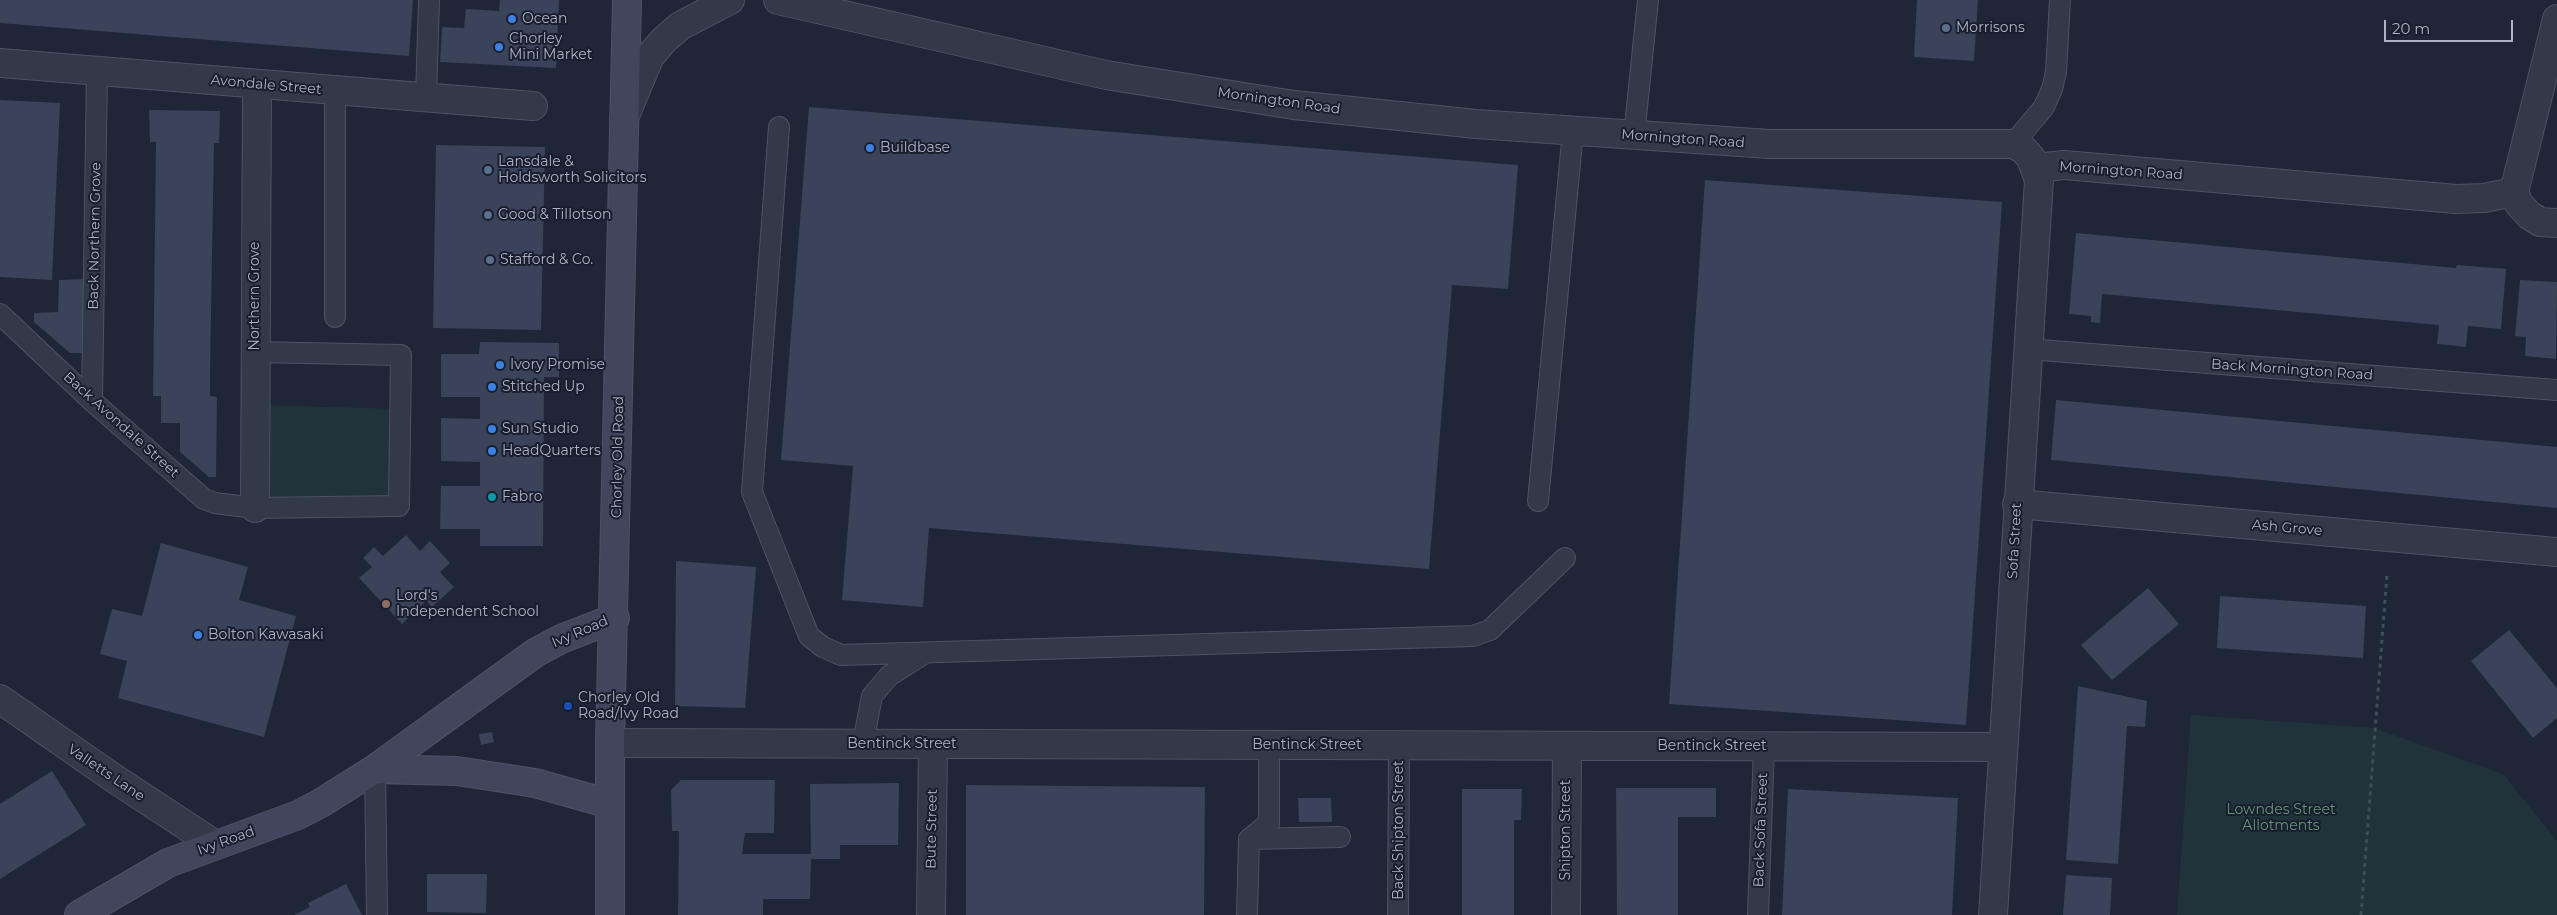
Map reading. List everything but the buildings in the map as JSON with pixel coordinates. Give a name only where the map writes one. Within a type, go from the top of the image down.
[{"type":"main road","name":"Chorley Old Road","points":[[610,915],[610,743],[627,0]]},
{"type":"main road","name":"Ivy Road","points":[[79,915],[168,863],[214,844],[298,815],[375,769],[535,653],[562,639],[614,618]]},
{"type":"main road","points":[[375,769],[457,771],[535,783],[610,804]]},
{"type":"street","points":[[624,118],[650,56],[664,40],[688,22],[730,0]]},
{"type":"street","name":"Mornington Road","points":[[786,1],[1106,75],[1294,105],[1476,124],[1769,144],[2013,144]]},
{"type":"street","points":[[2555,32],[2514,192],[2519,204],[2528,215],[2540,222],[2557,223]]},
{"type":"street","name":"Avondale Street","points":[[0,63],[532,106]]},
{"type":"street","name":"Northern Grove","points":[[255,508],[257,84]]},
{"type":"street","points":[[2013,144],[2023,149],[2036,168]]},
{"type":"street","name":"Mornington Road","points":[[2036,168],[2064,165],[2456,199],[2484,198],[2514,192]]},
{"type":"street","name":"Sofa Street","points":[[1993,915],[2017,504],[2039,180],[2036,168]]},
{"type":"street","name":"Ash Grove","points":[[2017,504],[2557,552]]},
{"type":"street","name":"Valletts Lane","points":[[3,705],[214,844]]},
{"type":"street","name":"Bentinck Street","points":[[610,743],[2003,746]]},
{"type":"street","name":"Bute Street","points":[[931,915],[933,744]]},
{"type":"street","name":"Shipton Street","points":[[1566,915],[1567,746]]},
{"type":"lane","points":[[426,98],[429,0]]},
{"type":"lane","points":[[1634,136],[1648,0]]},
{"type":"lane","points":[[2013,144],[2044,107],[2052,88],[2056,72],[2060,0]]},
{"type":"lane","name":"Back Northern Grove","points":[[92,401],[97,71]]},
{"type":"lane","points":[[335,90],[335,317]]},
{"type":"lane","points":[[779,127],[752,492],[809,636],[823,647],[841,655],[1473,636],[1490,630],[1565,558]]},
{"type":"lane","points":[[1538,500],[1573,131]]},
{"type":"lane","name":"Back Avondale Street","points":[[0,314],[92,401],[204,499],[215,503],[255,508],[399,506],[401,355],[255,352]]},
{"type":"lane","name":"Back Mornington Road","points":[[2027,349],[2557,390]]},
{"type":"lane","points":[[863,744],[872,696],[889,676],[927,652]]},
{"type":"lane","points":[[1247,915],[1249,839],[1269,823],[1269,744]]},
{"type":"lane","name":"Back Shipton Street","points":[[1398,915],[1399,745]]},
{"type":"lane","name":"Back Sofa Street","points":[[1758,915],[1764,746]]},
{"type":"lane","points":[[375,769],[377,915]]},
{"type":"lane","points":[[1249,839],[1340,837]]},
{"type":"path","points":[[2361,915],[2390,538]]},
{"type":"green space","points":[[257,405],[400,409],[399,506],[255,508]]},
{"type":"green space","name":"Lowndes Street Allotments","points":[[2191,715],[2374,728],[2503,774],[2557,841],[2557,915],[2177,915]]},
{"type":"place","name":"Ocean","points":[[512,19]]},
{"type":"place","name":"Morrisons","points":[[1946,28]]},
{"type":"place","name":"Chorley Mini Market","points":[[499,47]]},
{"type":"place","name":"Buildbase","points":[[870,148]]},
{"type":"place","name":"Lansdale & Holdsworth Solicitors","points":[[488,170]]},
{"type":"place","name":"Good & Tillotson","points":[[488,215]]},
{"type":"place","name":"Stafford & Co.","points":[[490,260]]},
{"type":"place","name":"Ivory Promise","points":[[500,365]]},
{"type":"place","name":"Stitched Up","points":[[492,387]]},
{"type":"place","name":"Sun Studio","points":[[492,429]]},
{"type":"place","name":"HeadQuarters","points":[[492,451]]},
{"type":"place","name":"Fabro","points":[[492,497]]},
{"type":"place","name":"Lord's Independent School","points":[[386,604]]},
{"type":"place","name":"Bolton Kawasaki","points":[[198,635]]},
{"type":"place","name":"Chorley Old Road/Ivy Road","points":[[568,706]]}]
